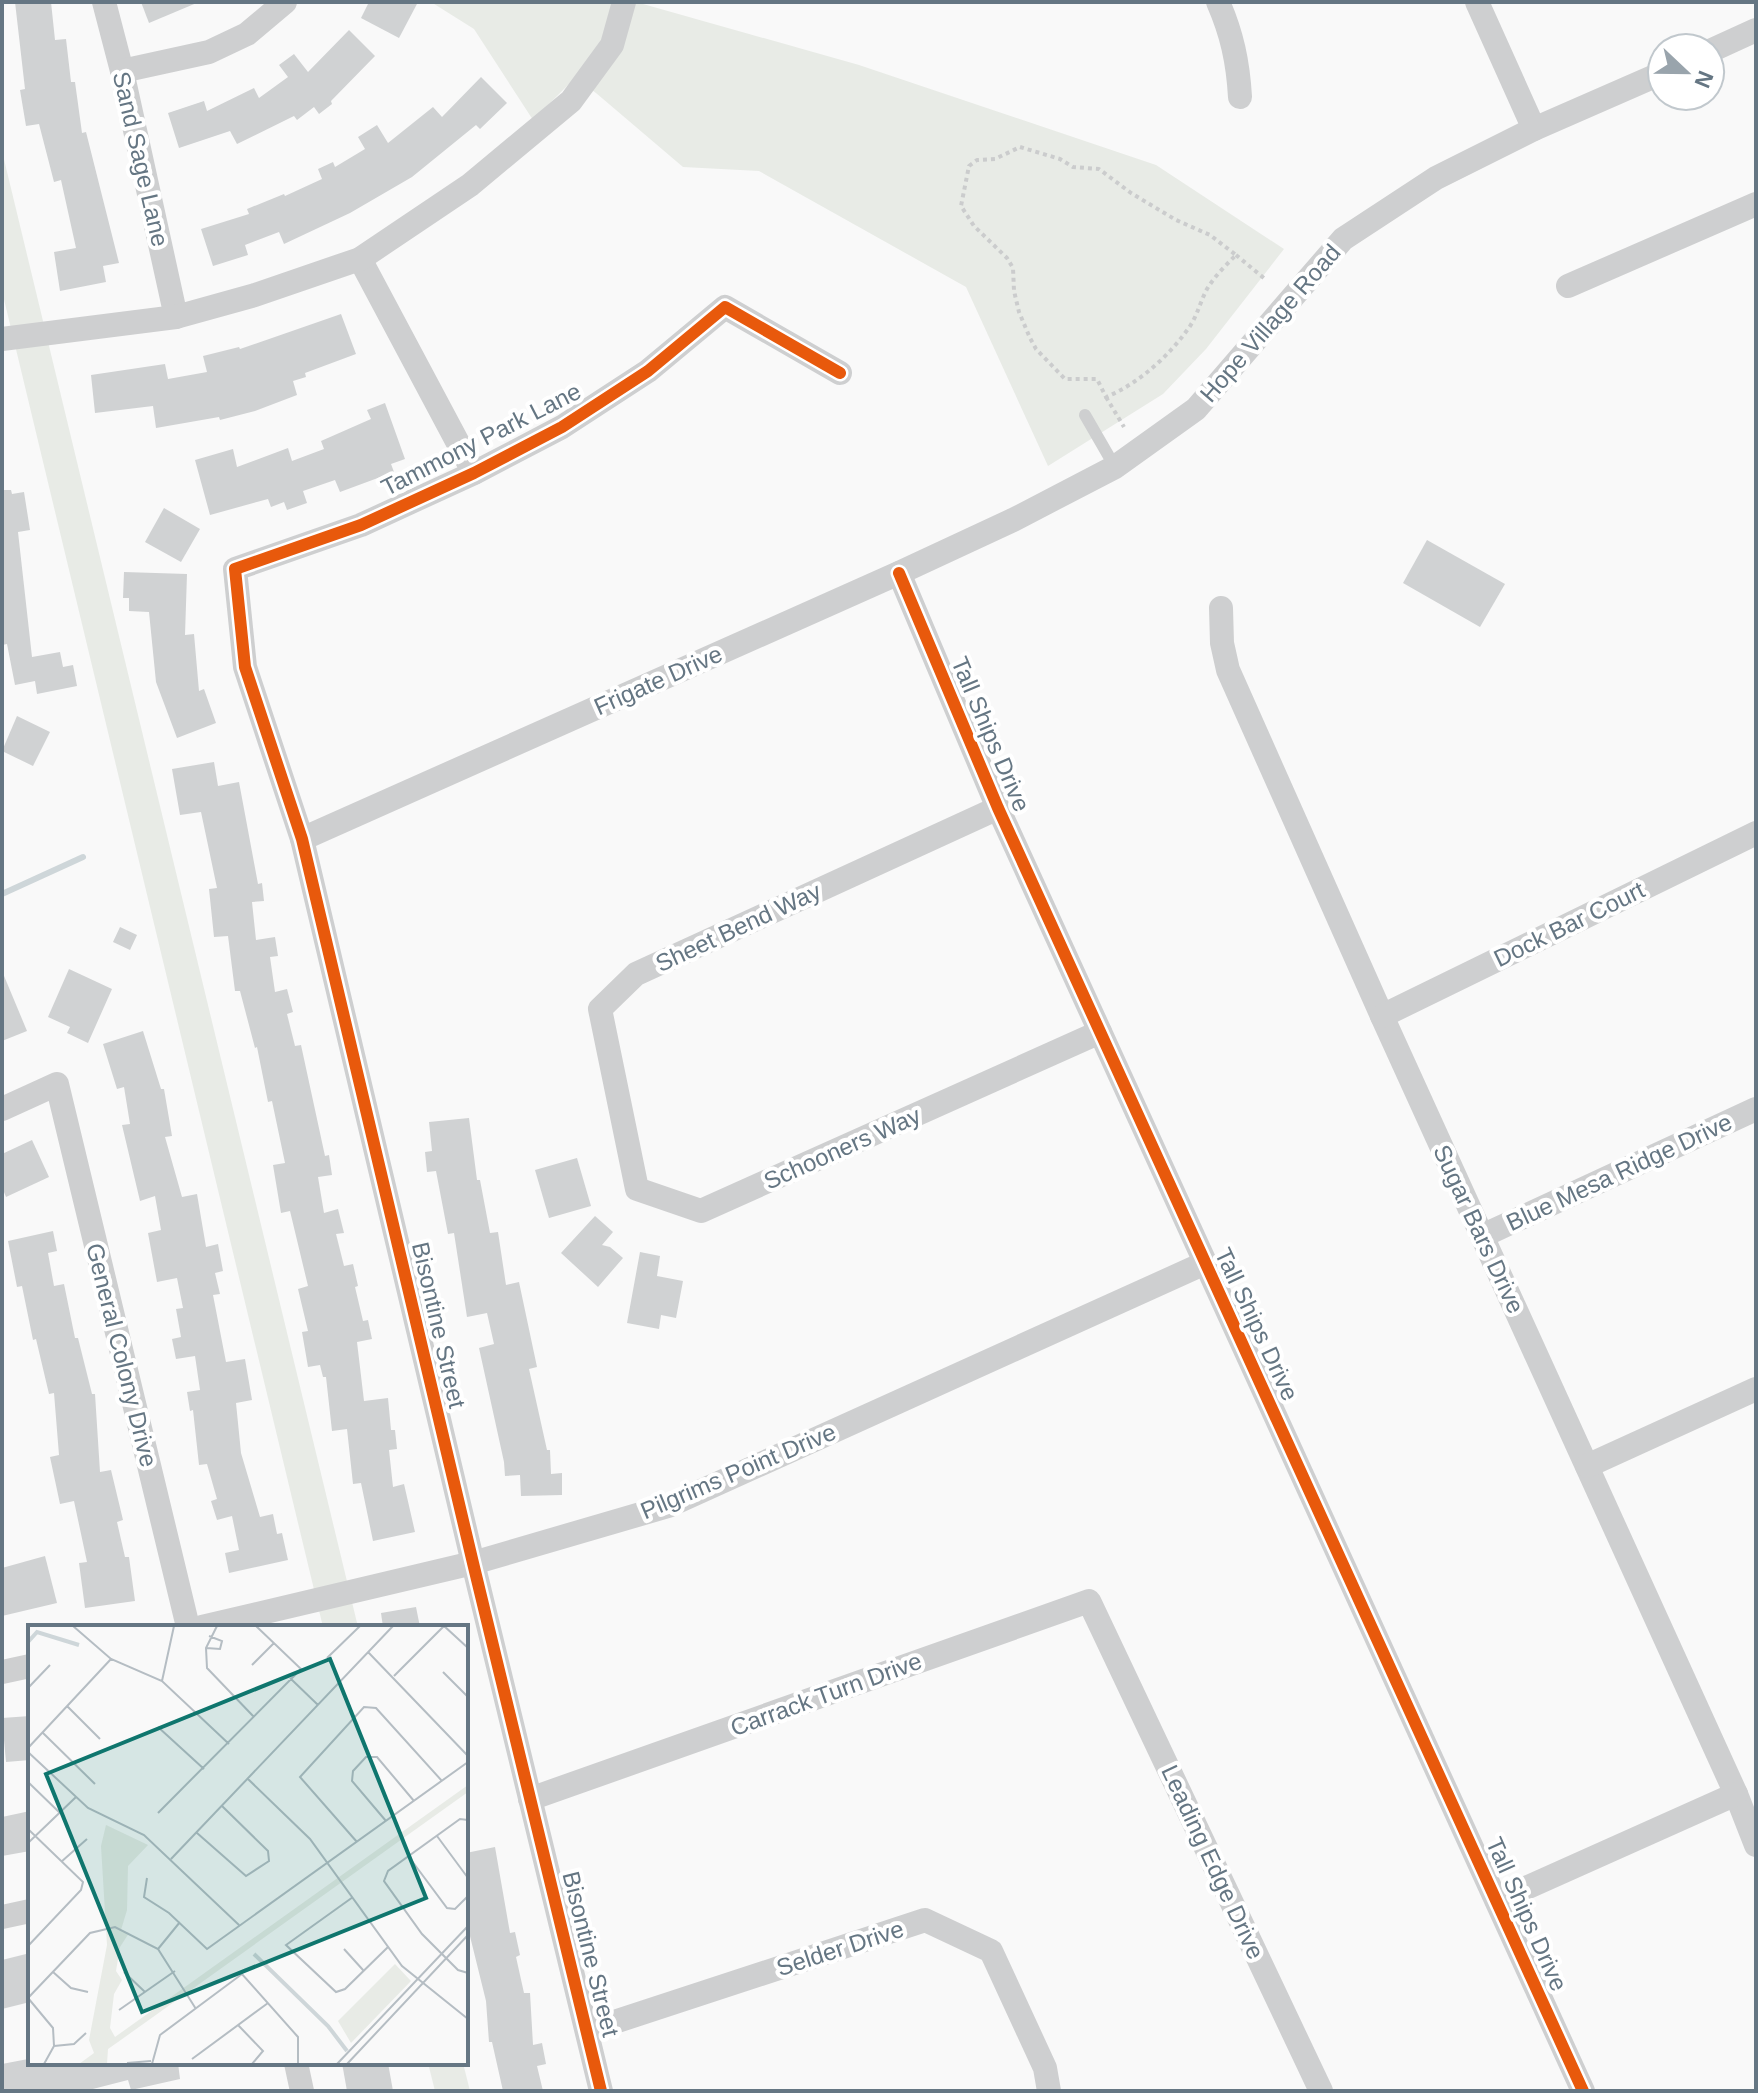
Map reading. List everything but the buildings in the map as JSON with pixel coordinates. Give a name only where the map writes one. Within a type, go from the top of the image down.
[{"type":"street","name":"Sand Sage Lane","points":[[104,2],[176,317]]},
{"type":"street","points":[[122,71],[209,52],[247,34],[285,2]]},
{"type":"street","points":[[2,339],[176,317],[255,295],[360,259],[470,185],[571,101],[612,45],[624,2]]},
{"type":"street","points":[[1218,2],[1228,24],[1238,61],[1240,97]]},
{"type":"street","points":[[1477,2],[1534,129]]},
{"type":"street","points":[[1726,44],[1756,30]]},
{"type":"street","name":"Hope Village Road","points":[[1013,520],[1115,467],[1196,409],[1343,239],[1436,178],[1534,129],[1646,80]]},
{"type":"street","points":[[1568,286],[1756,204]]},
{"type":"street","points":[[360,259],[474,473]]},
{"type":"street","name":"Tammony Park Lane","points":[[235,569],[361,525],[474,473],[562,427],[648,371],[725,307],[840,373]]},
{"type":"street","name":"Frigate Drive","points":[[302,839],[1013,520]]},
{"type":"street","name":"Bisontine Street","points":[[235,569],[245,667],[302,839],[601,2091]]},
{"type":"street","name":"Tall Ships Drive","points":[[899,573],[998,808],[1583,2091]]},
{"type":"street","name":"Sugar Bars Drive","points":[[1221,608],[1222,643],[1228,670],[1736,1794],[1756,1845]]},
{"type":"street","name":"Sheet Bend Way","points":[[625,1130],[600,1009],[636,974],[998,808]]},
{"type":"street","name":"Dock Bar Court","points":[[1382,1016],[1756,833]]},
{"type":"street","name":"Schooners Way","points":[[625,1130],[637,1189],[701,1211],[1100,1032]]},
{"type":"street","name":"General Colony Drive","points":[[2,1109],[57,1084],[188,1625]]},
{"type":"street","name":"Blue Mesa Ridge Drive","points":[[1482,1236],[1756,1109]]},
{"type":"street","name":"Pilgrims Point Drive","points":[[210,1625],[473,1563],[668,1506],[1205,1263]]},
{"type":"street","points":[[1587,1466],[1756,1389]]},
{"type":"street","name":"Carrack Turn Drive","points":[[530,1799],[1089,1601],[1104,1633]]},
{"type":"street","name":"Leading Edge Drive","points":[[1104,1633],[1321,2091]]},
{"type":"street","points":[[2,1672],[28,1666]]},
{"type":"street","points":[[1497,1901],[1736,1794]]},
{"type":"street","points":[[2,1917],[28,1911]]},
{"type":"street","name":"Selder Drive","points":[[587,2031],[925,1920],[991,1951],[1045,2068],[1049,2091]]},
{"type":"street","points":[[296,2065],[299,2090]]},
{"type":"lane","points":[[1085,415],[1115,467]]},
{"type":"path","points":[[1124,427],[1097,379],[1065,379],[1036,349],[1019,312],[1013,268],[967,217],[961,206],[969,166],[977,160],[995,159],[1020,147],[1060,159],[1073,167],[1099,169],[1176,220],[1210,235],[1265,279]]},
{"type":"path","points":[[1106,397],[1129,386],[1160,360],[1189,328],[1207,288],[1236,255]]},
{"type":"shaded area","points":[[431,2],[636,2],[859,65],[1156,165],[1284,249],[1206,349],[1163,394],[1048,466],[966,287],[759,171],[683,167],[575,78],[533,120],[474,29]]},
{"type":"shaded area","points":[[2,151],[358,1625],[323,1625],[2,291]]},
{"type":"shaded area","points":[[428,2065],[464,2065],[470,2091],[435,2091]]},
{"type":"waterway","points":[[2,894],[83,857]]},
{"type":"cycle path","points":[[601,2091],[302,839],[245,667],[235,569],[361,525],[474,473],[562,427],[648,371],[725,307],[840,373]]},
{"type":"cycle path","points":[[899,573],[998,808],[1583,2091]]}]
